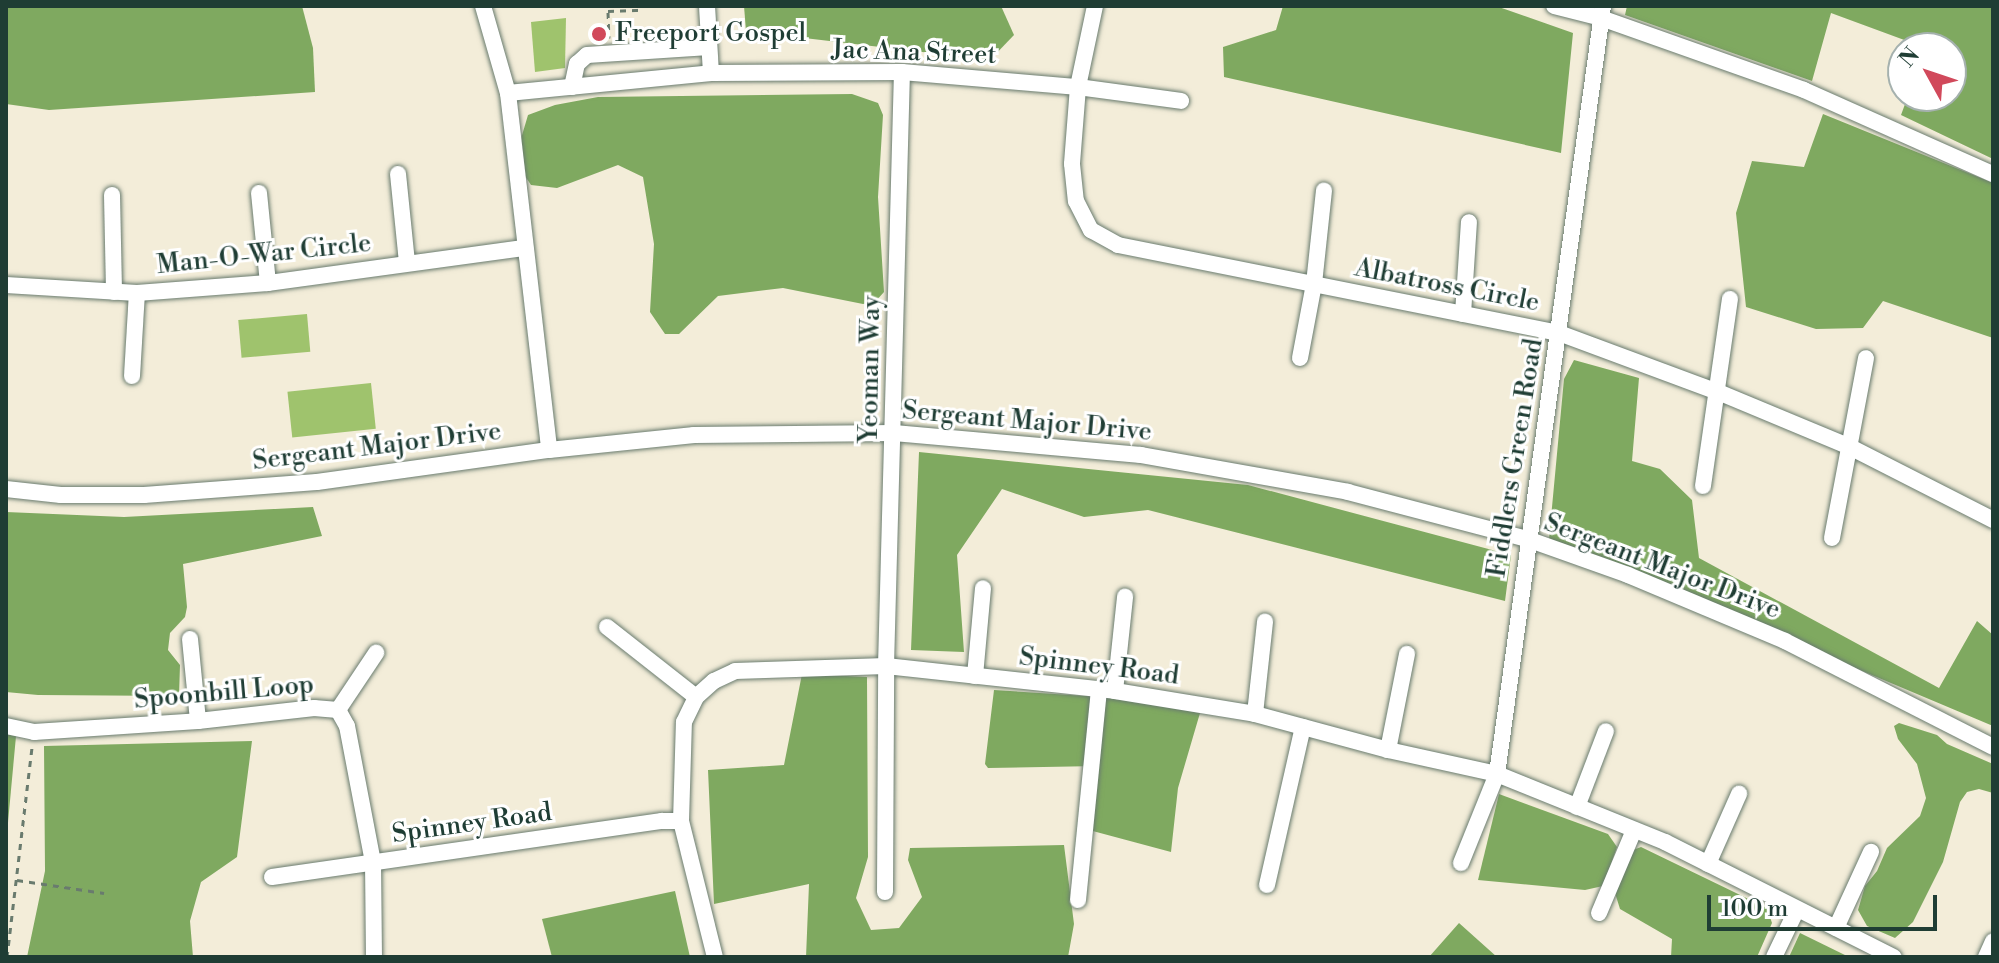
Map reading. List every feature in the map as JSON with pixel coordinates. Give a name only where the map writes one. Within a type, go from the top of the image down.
[{"type":"street","points":[[483,6],[508,93],[549,450]]},
{"type":"street","points":[[707,6],[711,73]]},
{"type":"street","name":"Albatross Circle","points":[[1095,6],[1078,87],[1073,176],[1076,201],[1091,230],[1118,245],[1559,333],[1718,392],[1848,446],[1993,520]]},
{"type":"street","points":[[1554,6],[1602,12],[1804,90],[1993,174]]},
{"type":"street","name":"Fiddlers Green Road","points":[[1461,863],[1497,774],[1602,12]]},
{"type":"street","points":[[572,87],[577,64],[587,55],[709,47]]},
{"type":"street","name":"Jac Ana Street","points":[[508,93],[711,73],[902,72],[1078,87],[1181,101]]},
{"type":"street","name":"Yeoman Way","points":[[885,892],[886,666],[902,72]]},
{"type":"street","points":[[398,174],[407,263]]},
{"type":"street","points":[[1300,358],[1314,284],[1324,191]]},
{"type":"street","points":[[259,193],[268,283]]},
{"type":"street","points":[[112,195],[114,292]]},
{"type":"street","points":[[1463,314],[1469,222]]},
{"type":"street","name":"Man-O-War Circle","points":[[6,285],[137,293],[268,283],[525,248]]},
{"type":"street","points":[[132,376],[137,293]]},
{"type":"street","points":[[1703,486],[1730,299]]},
{"type":"street","points":[[1832,538],[1866,358]]},
{"type":"street","name":"Sergeant Major Drive","points":[[6,489],[61,495],[144,495],[317,482],[549,450],[694,435],[894,433],[1141,455],[1348,492],[1527,539],[1628,575],[1785,641],[1993,747]]},
{"type":"street","points":[[975,676],[983,588]]},
{"type":"street","points":[[1078,900],[1107,690],[1125,597]]},
{"type":"street","points":[[1255,714],[1265,622]]},
{"type":"street","points":[[607,627],[696,697],[684,722],[681,821],[715,957]]},
{"type":"street","points":[[190,639],[198,721]]},
{"type":"street","points":[[338,710],[376,653]]},
{"type":"street","points":[[1388,750],[1407,654]]},
{"type":"street","name":"Spinney Road","points":[[696,697],[714,681],[735,671],[886,666],[1107,690],[1255,714],[1388,750],[1497,774],[1708,864],[1894,957]]},
{"type":"street","name":"Spoonbill Loop","points":[[6,726],[34,732],[198,721],[314,708],[338,710],[347,726],[373,862],[374,957]]},
{"type":"street","points":[[1267,885],[1303,727]]},
{"type":"street","points":[[1577,807],[1606,731]]},
{"type":"street","points":[[1708,864],[1739,794]]},
{"type":"street","name":"Spinney Road","points":[[272,877],[681,821]]},
{"type":"street","points":[[1599,913],[1634,830]]},
{"type":"street","points":[[1836,928],[1871,852]]},
{"type":"street","points":[[1774,957],[1797,909]]},
{"type":"street","points":[[1986,957],[1993,941]]},
{"type":"path","points":[[610,54],[608,12],[643,10]]},
{"type":"path","points":[[7,957],[34,732]]},
{"type":"path","points":[[17,880],[104,893]]},
{"type":"green space","points":[[6,6],[302,6],[313,48],[315,92],[49,110],[6,104]]},
{"type":"green space","points":[[744,6],[1001,6],[1014,35],[990,60],[746,31]]},
{"type":"green space","points":[[1283,6],[1496,6],[1573,33],[1561,153],[1224,77],[1223,47],[1276,30]]},
{"type":"green space","points":[[1627,6],[1993,6],[1993,159],[1901,115],[1902,112],[1967,112],[1967,32],[1887,34],[1831,13],[1812,81],[1625,15]]},
{"type":"green space","points":[[566,18],[565,68],[535,72],[531,22]]},
{"type":"green space","points":[[852,94],[878,103],[883,115],[878,197],[884,292],[875,302],[863,304],[783,288],[718,296],[679,334],[665,334],[650,312],[654,244],[643,177],[618,165],[557,188],[531,185],[523,173],[520,142],[528,115],[555,105],[598,97]]},
{"type":"green space","points":[[1823,114],[1993,183],[1993,338],[1883,301],[1863,328],[1816,329],[1746,307],[1736,213],[1752,161],[1804,167]]},
{"type":"green space","points":[[307,314],[310,352],[242,358],[238,320]]},
{"type":"green space","points":[[1574,360],[1639,378],[1632,461],[1660,469],[1692,500],[1699,558],[1939,688],[1977,621],[1993,635],[1993,726],[1549,539],[1564,379]]},
{"type":"green space","points":[[371,383],[376,429],[292,438],[287,392]]},
{"type":"green space","points":[[919,452],[1248,485],[1511,555],[1505,601],[1148,510],[1084,517],[1002,489],[957,555],[964,652],[911,650]]},
{"type":"green space","points":[[313,507],[322,536],[183,564],[187,607],[185,617],[170,633],[168,650],[180,665],[179,696],[6,692],[6,512],[124,517]]},
{"type":"green space","points":[[802,674],[867,677],[868,857],[856,898],[871,930],[899,928],[922,897],[908,860],[910,848],[1064,845],[1074,924],[1068,957],[806,957],[809,884],[714,904],[708,770],[784,765]]},
{"type":"green space","points":[[994,690],[1133,699],[1200,713],[1178,788],[1171,852],[1089,830],[1098,766],[988,768],[985,764]]},
{"type":"green space","points":[[1899,723],[1937,735],[1947,744],[1993,764],[1993,793],[1979,789],[1967,792],[1960,802],[1943,862],[1913,922],[1895,938],[1867,926],[1858,910],[1865,886],[1877,871],[1887,848],[1920,816],[1926,798],[1917,764],[1898,739],[1894,726]]},
{"type":"green space","points":[[6,734],[16,736],[6,844]]},
{"type":"green space","points":[[252,741],[237,857],[201,882],[190,921],[193,957],[27,957],[45,871],[44,746]]},
{"type":"green space","points":[[1499,794],[1608,834],[1617,847],[1603,886],[1585,890],[1478,880]]},
{"type":"green space","points":[[1641,847],[1767,908],[1772,923],[1757,957],[1671,957],[1672,939],[1620,909],[1615,893],[1633,850]]},
{"type":"green space","points":[[675,891],[690,957],[552,957],[542,919]]},
{"type":"green space","points":[[1459,923],[1497,957],[1429,957]]},
{"type":"green space","points":[[1800,933],[1849,957],[1789,957]]},
{"type":"place","name":"Freeport Gospel","points":[[599,34]]}]
